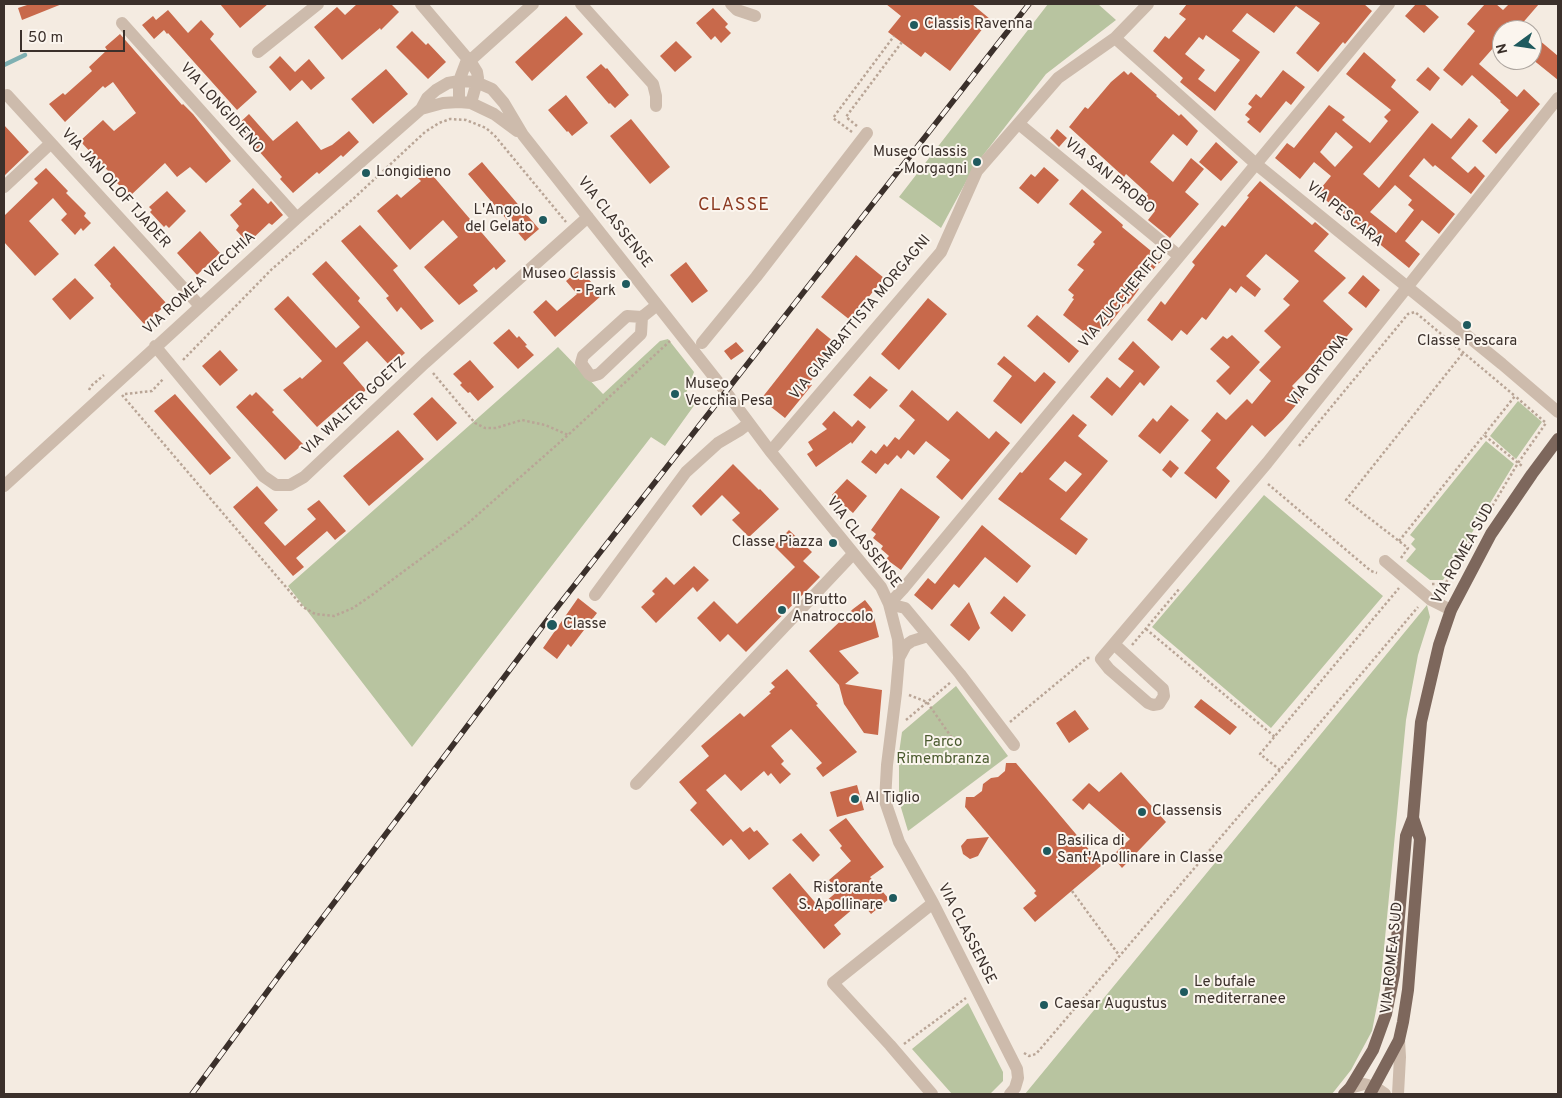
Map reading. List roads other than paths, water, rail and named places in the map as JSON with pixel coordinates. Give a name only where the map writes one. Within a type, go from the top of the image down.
[{"type":"main road","name":"VIA ROMEA SUD","points":[[1347,1091],[1373,1050],[1386,1014],[1394,974],[1406,836],[1413,818],[1421,722],[1434,664],[1451,610],[1491,534],[1558,439]]},
{"type":"main road","name":"VIA ROMEA SUD","points":[[1377,1092],[1399,1040],[1408,990],[1420,839],[1413,818]]},
{"type":"street","points":[[258,52],[318,4]]},
{"type":"street","points":[[421,4],[477,72],[476,82],[465,102]]},
{"type":"street","points":[[465,102],[459,81],[467,60],[474,57],[534,4]]},
{"type":"street","points":[[581,4],[652,84],[656,96],[656,106]]},
{"type":"street","points":[[731,4],[744,14],[755,16]]},
{"type":"street","name":"VIA GIAMBATTISTA MORGAGNI","points":[[770,451],[941,252],[978,171],[1058,78],[1115,38],[1148,4]]},
{"type":"street","name":"VIA ZUCCHERIFICIO","points":[[889,604],[903,590],[1389,4]]},
{"type":"street","name":"VIA LONGIDIENO","points":[[122,22],[297,218]]},
{"type":"street","name":"VIA PESCARA","points":[[1115,38],[1256,164],[1407,286],[1499,368],[1558,412]]},
{"type":"street","name":"VIA ROMEA VECCHIA","points":[[4,486],[117,390],[155,346],[421,108],[427,98],[440,87],[459,81]]},
{"type":"street","name":"VIA CLASSENSE","points":[[459,81],[476,82],[492,89],[504,102],[523,135],[658,305],[770,451],[881,587],[889,604],[898,639],[899,658],[887,765],[886,800],[899,842],[1017,1069],[1018,1078],[1015,1088],[1010,1094]]},
{"type":"street","name":"VIA JAN OLOF TJADER","points":[[7,95],[200,306]]},
{"type":"street","name":"VIA ORTONA","points":[[1114,644],[1163,689],[1164,696],[1159,704],[1153,705],[1148,703],[1109,669],[1101,659],[1114,644],[1271,470],[1407,286],[1558,98]]},
{"type":"street","points":[[421,108],[465,102]]},
{"type":"street","name":"VIA CLASSENSE","points":[[465,102],[494,114],[523,135]]},
{"type":"street","name":"VIA SAN PROBO","points":[[1019,124],[1179,256]]},
{"type":"street","points":[[702,343],[756,277],[864,136]]},
{"type":"street","points":[[4,187],[51,143]]},
{"type":"street","name":"VIA WALTER GOETZ","points":[[155,346],[263,476],[271,483],[282,486],[290,484],[304,477],[425,363],[588,217]]},
{"type":"street","points":[[642,317],[641,334],[599,374],[592,376],[589,374],[581,363],[583,356],[627,316],[642,317],[658,305]]},
{"type":"street","points":[[595,595],[686,472],[718,443],[748,423]]},
{"type":"street","points":[[636,784],[853,554]]},
{"type":"street","points":[[1385,561],[1431,600],[1451,610]]},
{"type":"street","points":[[889,604],[905,608],[960,674],[1014,746]]},
{"type":"street","points":[[899,658],[906,645],[912,640],[928,636]]},
{"type":"street","points":[[932,903],[833,983],[932,1094]]},
{"type":"street","points":[[1398,1094],[1399,1040]]},
{"type":"street","points":[[1347,1091],[1364,1084],[1377,1092]]},
{"type":"waterway","points":[[4,65],[25,55]]},
{"type":"railway","points":[[192,1094],[548,619],[1029,4]]},
{"type":"place","name":"Classis Ravenna","points":[[914,25]]},
{"type":"place","name":"Museo Classis - Morgagni","points":[[977,162]]},
{"type":"place","name":"Longidieno","points":[[366,173]]},
{"type":"place","name":"L'Angolo del Gelato","points":[[543,220]]},
{"type":"place","name":"Museo Classis - Park","points":[[626,284]]},
{"type":"place","name":"Classe Pescara","points":[[1467,325]]},
{"type":"place","name":"Museo Vecchia Pesa","points":[[675,394]]},
{"type":"place","name":"Classe Piazza","points":[[833,543]]},
{"type":"place","name":"Il Brutto Anatroccolo","points":[[782,610]]},
{"type":"place","name":"Classe","points":[[552,625]]},
{"type":"place","name":"Al Tiglio","points":[[855,799]]},
{"type":"place","name":"Classensis","points":[[1142,812]]},
{"type":"place","name":"Basilica di Sant'Apollinare in Classe","points":[[1047,851]]},
{"type":"place","name":"Ristorante S. Apollinare","points":[[893,898]]},
{"type":"place","name":"Le bufale mediterranee","points":[[1184,992]]},
{"type":"place","name":"Caesar Augustus","points":[[1044,1005]]},
{"type":"district","name":"CLASSE","points":[[734,206]]},
{"type":"park label","name":"Parco Rimembranza","points":[[943,752]]}]
